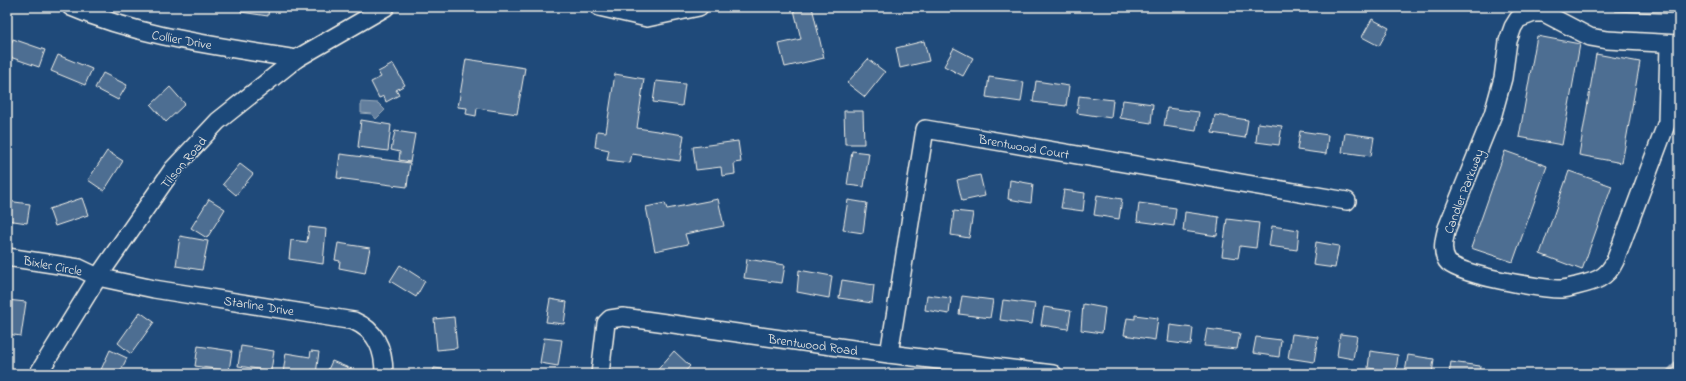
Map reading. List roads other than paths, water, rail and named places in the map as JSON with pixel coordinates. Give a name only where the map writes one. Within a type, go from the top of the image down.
[{"type":"street","name":"Collier Drive","points":[[72,7],[102,20],[150,34],[296,59]]},
{"type":"street","name":"Tilson Road","points":[[38,374],[98,277],[173,169],[218,121],[296,59],[386,7]]},
{"type":"street","points":[[599,7],[647,18],[699,7]]},
{"type":"street","name":"Candler Parkway","points":[[1534,13],[1544,13],[1590,37],[1607,40],[1674,44],[1667,122],[1615,261],[1607,274],[1601,279],[1562,289],[1500,280],[1453,267],[1447,261],[1444,252],[1444,240],[1447,228],[1493,114],[1503,78],[1508,41],[1513,27],[1518,19],[1534,13]]},
{"type":"street","name":"Brentwood Court","points":[[889,354],[925,129],[1347,201]]},
{"type":"street","name":"Bixler Circle","points":[[7,257],[79,268],[98,277]]},
{"type":"street","name":"Starline Drive","points":[[98,277],[154,289],[354,321],[371,331],[377,339],[382,351],[384,374]]},
{"type":"street","name":"Brentwood Road","points":[[600,374],[606,323],[610,319],[616,318],[1053,374]]},
{"type":"water","points":[[361,102],[378,103],[385,110],[376,119],[372,114],[361,113]]},
{"type":"waterway","points":[[1666,374],[1679,361]]}]
